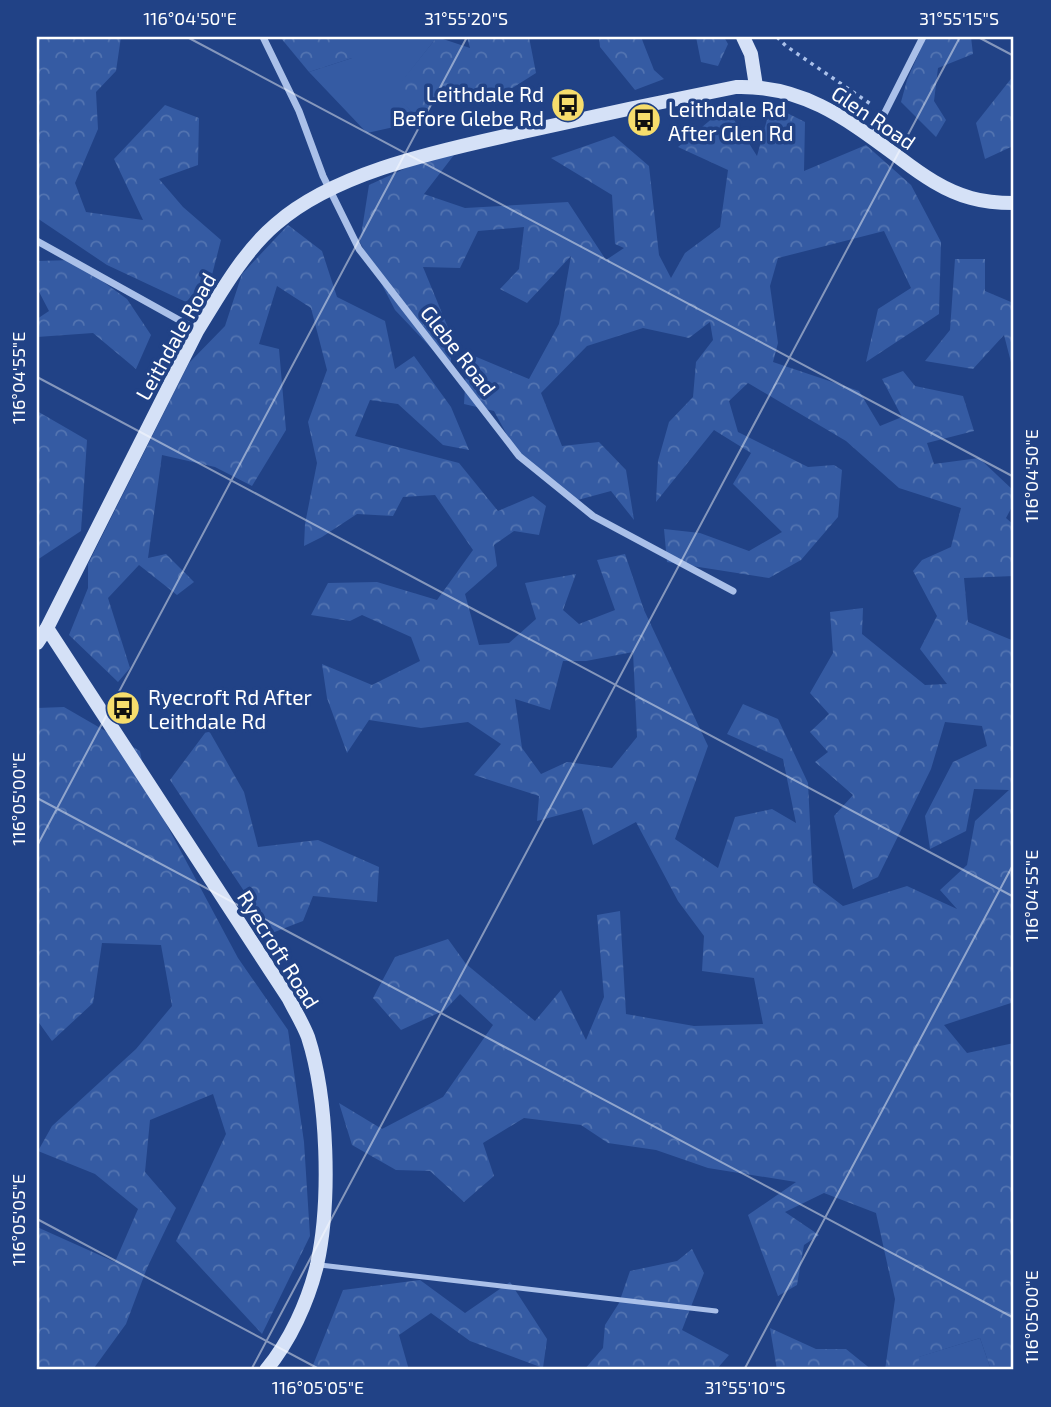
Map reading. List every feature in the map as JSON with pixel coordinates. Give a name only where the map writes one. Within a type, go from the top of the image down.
[{"type":"street","name":"Glebe Road","points":[[262,37],[299,111],[316,157],[359,249],[519,456],[593,516],[733,591]]},
{"type":"street","points":[[743,37],[751,54],[756,86]]},
{"type":"street","points":[[872,138],[923,37]]},
{"type":"street","name":"Leithdale Road","points":[[37,643],[197,331],[256,244],[276,224],[331,189],[380,169],[438,152],[636,107],[736,87],[756,86]]},
{"type":"street","name":"Glen Road","points":[[756,86],[795,94],[818,103],[844,117],[914,169],[952,191],[971,198],[1014,203]]},
{"type":"street","points":[[37,241],[197,331]]},
{"type":"street","name":"Ryecroft Road","points":[[47,628],[289,999],[307,1035],[315,1066],[324,1144],[325,1184],[317,1264],[292,1329],[266,1370]]},
{"type":"lane","points":[[317,1264],[716,1311]]},
{"type":"path","points":[[777,37],[872,105]]},
{"type":"green space","points":[[37,37],[121,37],[116,71],[96,92],[98,129],[75,183],[86,212],[143,220],[114,159],[165,105],[199,118],[198,165],[159,179],[183,207],[221,240],[212,275],[186,302],[107,265],[37,218],[37,155],[40,140],[37,138]]},
{"type":"green space","points":[[280,37],[352,37],[352,58],[309,72]]},
{"type":"green space","points":[[352,37],[437,37],[393,93],[421,121],[367,133],[309,72],[352,58]]},
{"type":"green space","points":[[437,37],[470,48],[467,37],[529,37],[536,73],[498,97],[443,86],[421,121],[392,93]]},
{"type":"green space","points":[[599,37],[641,37],[654,70],[664,79],[635,90],[600,47]]},
{"type":"green space","points":[[696,37],[724,37],[728,44],[718,66],[701,62]]},
{"type":"green space","points":[[926,37],[971,37],[973,54],[938,68],[934,101],[946,120],[936,137],[901,102],[907,80]]},
{"type":"green space","points":[[1014,75],[1014,140],[1011,147],[985,159],[976,123]]},
{"type":"green space","points":[[771,105],[805,122],[804,171],[866,145],[911,185],[941,242],[939,314],[866,362],[878,309],[911,288],[884,231],[778,258],[770,286],[778,343],[773,362],[859,391],[880,426],[902,417],[882,379],[903,371],[915,386],[963,396],[974,431],[927,443],[934,464],[979,458],[1014,491],[1014,503],[1006,518],[1014,525],[1014,576],[964,578],[968,622],[1014,641],[1014,1002],[944,1025],[967,1053],[1014,1043],[1014,1370],[991,1370],[980,1338],[919,1357],[918,1370],[885,1370],[895,1299],[876,1213],[824,1193],[785,1212],[819,1235],[804,1245],[797,1285],[778,1296],[748,1215],[796,1182],[708,1168],[656,1150],[608,1143],[581,1125],[524,1118],[483,1143],[494,1176],[464,1202],[430,1171],[396,1170],[352,1145],[339,1103],[382,1129],[443,1097],[493,1025],[460,994],[445,1010],[401,1030],[373,998],[395,957],[448,939],[466,964],[535,1021],[561,990],[586,1040],[604,997],[597,915],[620,911],[626,1014],[694,1026],[763,1024],[754,978],[702,971],[704,936],[678,901],[636,822],[593,845],[582,809],[537,821],[539,796],[474,775],[501,744],[468,722],[421,728],[369,720],[347,753],[327,698],[322,664],[372,685],[420,661],[411,637],[362,615],[350,621],[311,615],[328,583],[377,582],[437,600],[473,550],[435,495],[403,497],[393,516],[357,514],[304,546],[305,524],[317,463],[308,422],[327,370],[311,308],[277,286],[259,344],[279,349],[286,430],[252,486],[215,467],[162,455],[148,558],[166,554],[194,582],[177,595],[139,565],[108,598],[130,668],[118,682],[69,635],[88,588],[88,564],[189,363],[225,326],[242,274],[288,225],[322,251],[337,297],[385,321],[395,369],[414,356],[451,407],[469,450],[443,445],[398,404],[370,400],[355,436],[459,463],[498,511],[533,496],[546,506],[539,535],[514,531],[494,545],[497,566],[465,594],[479,645],[509,643],[536,619],[525,583],[576,574],[563,610],[579,624],[615,610],[597,560],[625,554],[644,610],[708,746],[675,839],[718,868],[735,817],[772,809],[796,823],[783,759],[727,734],[743,704],[778,719],[808,783],[813,883],[843,906],[907,886],[957,909],[940,890],[967,865],[975,821],[1009,790],[974,789],[966,831],[930,849],[925,816],[953,762],[987,746],[982,726],[945,722],[931,769],[878,877],[853,889],[834,816],[853,795],[815,762],[828,752],[810,732],[829,714],[810,693],[833,653],[830,612],[863,608],[862,634],[925,685],[947,684],[920,649],[937,616],[913,571],[922,560],[951,547],[961,508],[899,488],[846,441],[748,383],[729,401],[738,432],[808,467],[834,465],[842,470],[838,517],[801,560],[769,578],[667,562],[664,529],[700,533],[749,551],[782,532],[733,484],[751,453],[714,430],[656,502],[658,461],[669,422],[693,397],[696,362],[713,340],[710,322],[689,338],[643,328],[587,346],[541,393],[562,446],[599,442],[626,470],[634,520],[611,491],[574,501],[520,459],[494,411],[464,404],[467,353],[529,379],[559,324],[571,256],[527,303],[500,289],[519,269],[524,227],[478,231],[460,268],[423,267],[451,335],[451,369],[395,310],[360,242],[369,185],[428,158],[457,151],[424,194],[465,208],[568,202],[606,260],[624,248],[615,244],[612,195],[551,158],[614,136],[649,166],[659,255],[671,278],[685,253],[720,227],[728,170],[678,147],[726,107],[757,156]],"holes":[[[633,652],[637,737],[612,768],[567,762],[541,774],[522,748],[515,699],[550,710],[563,661],[586,661]]]},
{"type":"green space","points":[[955,259],[985,259],[985,291],[1014,301],[1014,399],[1013,370],[1004,335],[973,369],[925,361],[950,330]]},
{"type":"green space","points":[[73,260],[127,299],[151,335],[136,369],[93,333],[37,337],[37,319],[49,311],[37,288],[37,261]]},
{"type":"green space","points":[[37,411],[87,440],[81,531],[37,560]]},
{"type":"green space","points":[[64,707],[140,751],[147,788],[238,958],[288,1030],[304,1142],[310,1236],[262,1334],[176,1241],[226,1134],[213,1094],[150,1120],[145,1172],[176,1208],[147,1268],[126,1324],[94,1368],[100,1370],[37,1370],[37,1227],[115,1262],[138,1209],[95,1174],[38,1151],[52,1126],[136,1049],[172,1006],[161,945],[102,943],[93,1003],[52,1041],[37,1020],[37,708]]},
{"type":"green space","points":[[208,729],[244,792],[258,847],[318,840],[379,867],[377,902],[313,896],[303,921],[272,933],[170,780]]},
{"type":"green space","points":[[692,1249],[704,1273],[682,1330],[729,1355],[716,1370],[584,1370],[603,1348],[605,1325],[619,1303],[630,1271],[677,1261]]},
{"type":"green space","points":[[420,1280],[465,1313],[510,1282],[547,1339],[543,1368],[470,1341],[431,1313],[399,1335],[409,1370],[311,1370],[343,1290]]},
{"type":"green space","points":[[770,1328],[816,1349],[846,1349],[872,1370],[777,1370]]},
{"type":"green space","points":[[980,1338],[991,1370],[918,1370],[918,1357]]},
{"type":"place","name":"Leithdale Rd Before Glebe Rd","points":[[568,105]]},
{"type":"place","name":"Leithdale Rd After Glen Rd","points":[[644,120]]},
{"type":"place","name":"Ryecroft Rd After Leithdale Rd","points":[[123,708]]}]
